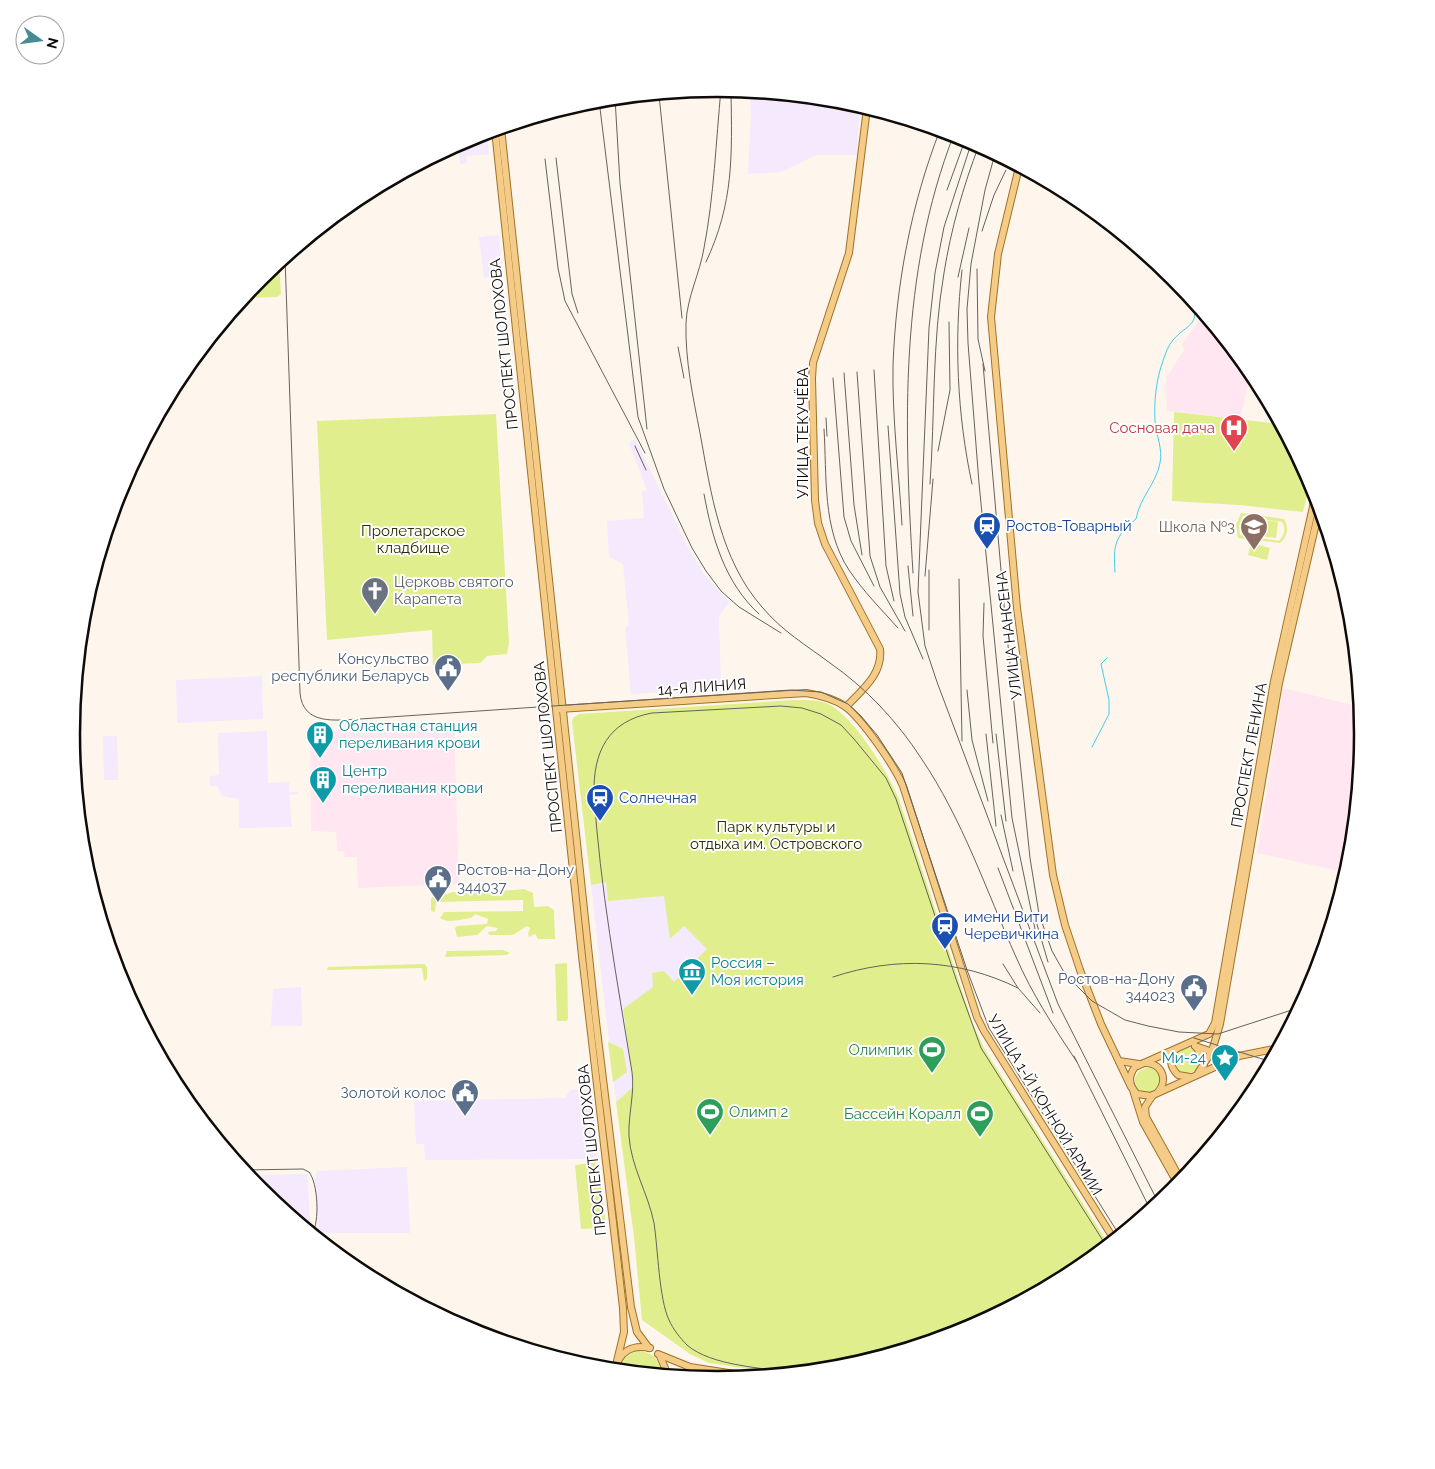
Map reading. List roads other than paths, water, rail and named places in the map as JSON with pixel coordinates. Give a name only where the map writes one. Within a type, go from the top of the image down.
[{"type":"main road","name":"УЛИЦА ТЕКУЧЁВА","points":[[846,707],[872,678],[881,659],[880,649],[825,544],[818,523],[815,500],[812,378],[814,363],[849,253],[866,115]]},
{"type":"main road","name":"ПРОСПЕКТ ШОЛОХОВА","points":[[501,136],[559,709],[597,1034],[631,1307],[637,1332],[649,1348]]},
{"type":"main road","name":"ПРОСПЕКТ ШОЛОХОВА","points":[[496,138],[623,1308],[624,1332],[617,1364]]},
{"type":"main road","name":"УЛИЦА НАНСЕНА","points":[[1017,172],[998,254],[990,317],[1016,600],[1053,875],[1065,925],[1080,970],[1144,1117]]},
{"type":"main road","name":"ПРОСПЕКТ ЛЕНИНА","points":[[1218,1023],[1274,681],[1313,508]]},
{"type":"main road","name":"ПРОСПЕКТ ЛЕНИНА","points":[[1218,1023],[1279,683],[1317,519]]},
{"type":"main road","name":"14-Я ЛИНИЯ","points":[[559,709],[806,693],[820,696],[846,707]]},
{"type":"main road","name":"УЛИЦА 1-Й КОННОЙ АРМИИ","points":[[846,707],[894,770],[903,786],[977,1017],[984,1031],[1112,1235]]},
{"type":"main road","points":[[1218,1023],[1209,1034],[1140,1064],[1130,1075],[1132,1088],[1144,1096],[1155,1094],[1239,1056]]},
{"type":"main road","points":[[1197,1074],[1212,1051],[1218,1023]]},
{"type":"main road","points":[[1181,1045],[1195,1046],[1225,1056],[1239,1056],[1272,1049]]},
{"type":"main road","points":[[1181,1045],[1172,1055],[1172,1066],[1178,1075],[1190,1077]]},
{"type":"main road","points":[[1195,1046],[1203,1056],[1204,1064]]},
{"type":"main road","points":[[1118,1061],[1140,1064],[1152,1063],[1162,1072],[1163,1084],[1147,1102],[1144,1117],[1175,1178]]},
{"type":"main road","points":[[1144,1117],[1178,1175]]},
{"type":"main road","points":[[618,1360],[624,1352],[632,1348],[649,1348],[658,1354],[690,1367],[721,1372]]},
{"type":"main road","points":[[658,1354],[663,1361],[664,1370]]},
{"type":"waterway","points":[[1115,572],[1114,555],[1117,542],[1124,531],[1136,519],[1160,463],[1160,447],[1155,421],[1155,398],[1161,368],[1170,345],[1192,323],[1195,312]]},
{"type":"waterway","points":[[1092,747],[1109,714],[1109,700],[1101,664],[1107,658]]},
{"type":"tram line","points":[[285,266],[300,693],[302,704],[307,711],[322,719],[341,720],[791,690],[821,692],[848,704],[877,735],[902,773],[967,970],[989,1028],[1117,1231]]},
{"type":"tram line","points":[[252,1170],[303,1169],[309,1172],[316,1193],[317,1212],[315,1228]]},
{"type":"railway","points":[[720,97],[707,228],[702,257],[687,313],[686,337],[690,378],[708,479],[719,524],[727,547],[736,568],[748,588],[770,616],[786,631],[856,683],[880,706],[912,744],[936,782],[962,831],[1029,984],[1077,1062]]},
{"type":"railway","points":[[706,262],[722,219],[726,199],[731,158],[731,97]]},
{"type":"railway","points":[[659,100],[682,318]]},
{"type":"railway","points":[[615,105],[620,183],[647,429]]},
{"type":"railway","points":[[600,108],[638,417],[664,489],[692,548],[706,571],[721,591],[739,607],[781,633]]},
{"type":"railway","points":[[902,525],[893,385],[895,335],[902,275],[913,216],[938,137]]},
{"type":"railway","points":[[913,573],[908,462],[908,406],[914,296],[923,241],[936,187],[951,142]]},
{"type":"railway","points":[[947,190],[963,147]]},
{"type":"railway","points":[[969,150],[944,227],[935,273],[929,328],[918,592],[925,646],[1058,1004],[1156,1197]]},
{"type":"railway","points":[[930,484],[937,325],[940,299],[954,224],[976,153]]},
{"type":"railway","points":[[556,158],[572,294],[578,313]]},
{"type":"railway","points":[[545,159],[558,268],[565,301],[645,453]]},
{"type":"railway","points":[[993,160],[985,190],[971,264],[967,309],[968,343],[979,483],[1012,818],[1035,929]]},
{"type":"railway","points":[[982,231],[994,195],[1006,170]]},
{"type":"railway","points":[[958,277],[969,228]]},
{"type":"railway","points":[[977,269],[978,339],[985,371]]},
{"type":"railway","points":[[962,270],[958,324],[958,377],[963,431],[972,484]]},
{"type":"railway","points":[[938,451],[950,390],[949,322]]},
{"type":"railway","points":[[678,347],[684,378]]},
{"type":"railway","points":[[983,364],[1005,616],[1030,858],[1039,914],[1052,951],[1065,974],[1092,1001],[1125,1020],[1148,1026],[1179,1032],[1218,1034],[1292,1010]]},
{"type":"railway","points":[[874,370],[886,566],[894,601]]},
{"type":"railway","points":[[857,372],[870,556],[880,587],[905,631]]},
{"type":"railway","points":[[844,373],[854,505],[862,555]]},
{"type":"railway","points":[[833,378],[844,517],[851,541],[874,586]]},
{"type":"railway","points":[[826,418],[827,436]]},
{"type":"railway","points":[[888,426],[900,594],[905,617],[923,659]]},
{"type":"railway","points":[[824,429],[826,483],[830,519],[840,554],[860,585],[898,628]]},
{"type":"railway","points":[[635,446],[646,470]]},
{"type":"railway","points":[[925,576],[933,479]]},
{"type":"railway","points":[[704,494],[711,527],[722,559],[737,588],[759,614]]},
{"type":"railway","points":[[908,566],[913,616]]},
{"type":"railway","points":[[929,570],[929,630]]},
{"type":"railway","points":[[959,579],[962,741]]},
{"type":"railway","points":[[984,603],[983,636],[993,743]]},
{"type":"railway","points":[[967,690],[972,740],[988,801]]},
{"type":"railway","points":[[773,1370],[739,1365],[710,1358],[687,1345],[679,1336],[671,1323],[663,1300],[654,1223],[630,1147],[629,1128],[633,1088],[632,1072],[605,899],[597,829],[594,779],[600,752],[606,741],[624,723],[637,717],[652,713],[781,706],[802,708],[821,714],[841,725],[854,739],[886,778],[896,799],[981,1048],[1104,1242]]},
{"type":"railway","points":[[986,734],[996,826]]},
{"type":"railway","points":[[996,734],[1006,821]]},
{"type":"railway","points":[[1001,815],[1013,871]]},
{"type":"railway","points":[[998,868],[1053,1013]]},
{"type":"railway","points":[[1036,921],[1048,962]]},
{"type":"railway","points":[[833,977],[880,966],[927,964],[973,971],[996,978],[1018,988]]},
{"type":"railway","points":[[1003,964],[1018,988],[1040,1013]]},
{"type":"railway","points":[[1194,1038],[1266,1060]]},
{"type":"railway","points":[[1074,1056],[1148,1205]]},
{"type":"place","name":"Сосновая дача","points":[[1234,452]]},
{"type":"place","name":"Ростов-Товарный","points":[[987,550]]},
{"type":"place","name":"Школа №3","points":[[1254,551]]},
{"type":"place","name":"Церковь святого Карапета","points":[[375,615]]},
{"type":"place","name":"Консульство республики Беларусь","points":[[448,692]]},
{"type":"place","name":"Областная станция переливания крови","points":[[320,759]]},
{"type":"place","name":"Центр переливания крови","points":[[323,804]]},
{"type":"place","name":"Солнечная","points":[[600,822]]},
{"type":"place","name":"Ростов-на-Дону 344037","points":[[438,903]]},
{"type":"place","name":"имени Вити Черевичкина","points":[[945,950]]},
{"type":"place","name":"Россия – Моя история","points":[[692,996]]},
{"type":"place","name":"Ростов-на-Дону 344023","points":[[1194,1012]]},
{"type":"place","name":"Олимпик","points":[[932,1074]]},
{"type":"place","name":"Ми-24","points":[[1225,1082]]},
{"type":"place","name":"Золотой колос","points":[[465,1117]]},
{"type":"place","name":"Олимп 2","points":[[710,1136]]},
{"type":"place","name":"Бассейн Коралл","points":[[980,1138]]},
{"type":"park label","name":"Пролетарское кладбище","points":[[413,540]]},
{"type":"park label","name":"Парк культуры и отдыха им. Островского","points":[[776,836]]}]
